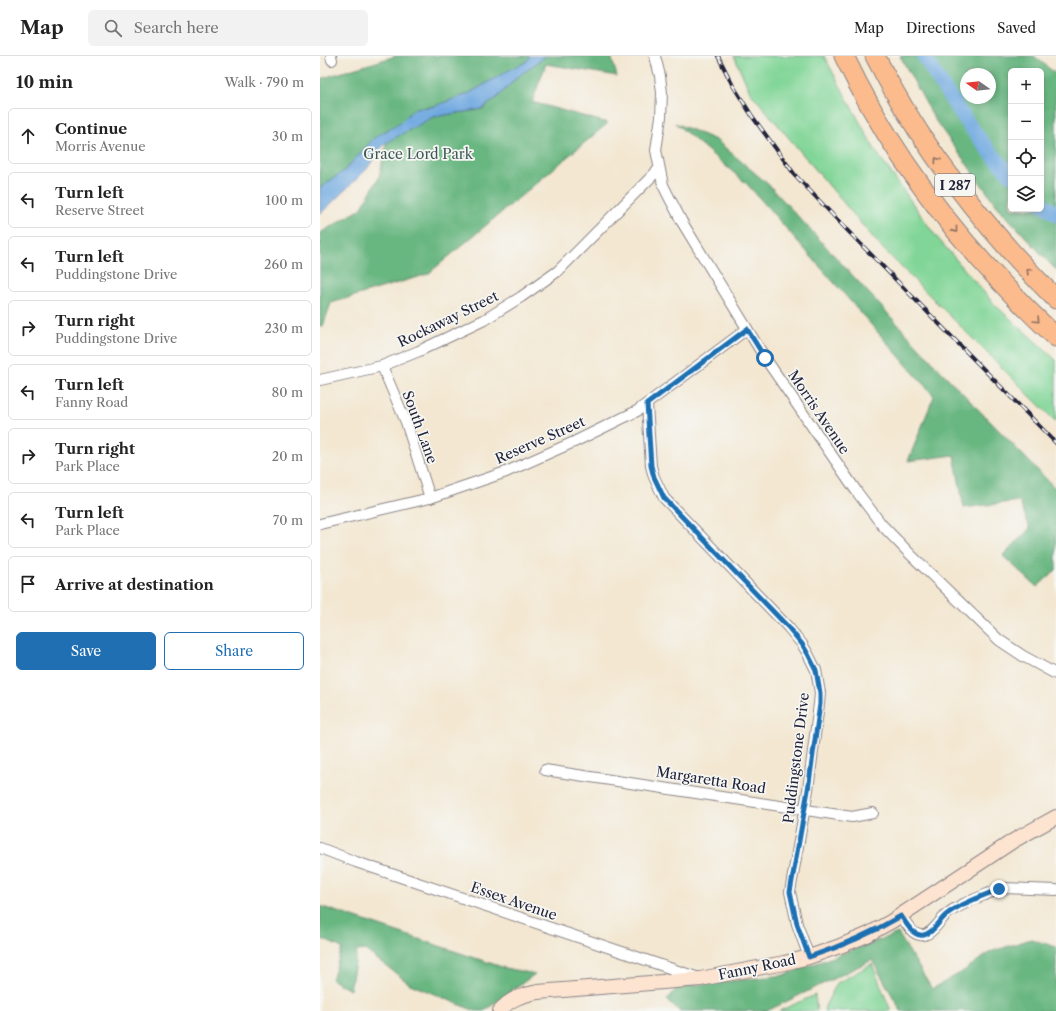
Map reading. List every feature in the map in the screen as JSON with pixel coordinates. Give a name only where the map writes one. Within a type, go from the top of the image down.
[{"type":"highway","points":[[834,56],[862,107],[885,141],[936,206]]},
{"type":"highway","name":"I 287","points":[[844,56],[886,132],[936,206],[997,278],[1056,337]]},
{"type":"highway","name":"I 287","points":[[875,56],[922,137],[958,189],[1017,260],[1056,299]]},
{"type":"main road","name":"Fanny Road","points":[[500,1011],[512,999],[538,992],[687,980],[734,973],[809,957],[867,935],[901,916],[1013,841],[1056,817]]},
{"type":"street","name":"Morris Avenue","points":[[655,56],[662,93],[661,117],[656,144],[659,169],[668,195],[747,329],[857,492],[882,525],[999,640],[1023,656],[1056,674]]},
{"type":"street","name":"Rockaway Street","points":[[320,380],[382,366],[419,351],[484,320],[521,297],[558,272],[659,169]]},
{"type":"street","name":"Reserve Street","points":[[320,524],[430,498],[513,469],[574,442],[637,411],[747,329]]},
{"type":"street","name":"South Lane","points":[[382,366],[406,422],[430,498]]},
{"type":"street","name":"Puddingstone Drive","points":[[647,404],[651,466],[664,498],[788,627],[808,654],[816,670],[820,693],[820,704],[805,809],[790,892],[797,924],[809,957]]},
{"type":"street","name":"Margaretta Road","points":[[545,770],[852,816],[873,813]]},
{"type":"street","name":"Essex Avenue","points":[[320,850],[699,978]]},
{"type":"street","points":[[901,916],[914,932],[923,935],[932,930],[947,914],[954,909],[999,889],[1056,890]]},
{"type":"green space","points":[[396,56],[530,56],[526,62],[468,94],[432,107],[415,108],[401,122],[384,132],[344,171],[320,188],[320,79]]},
{"type":"green space","name":"Grace Lord Park","points":[[546,56],[611,56],[617,76],[546,64],[532,102],[608,123],[428,274],[331,303],[323,326],[320,326],[320,233],[361,209],[379,177],[387,141],[433,117],[482,109],[499,96],[516,78]]},
{"type":"green space","points":[[734,56],[824,56],[875,150],[935,235],[995,305],[1056,360],[1056,422],[881,247],[750,92]]},
{"type":"green space","points":[[900,56],[1034,56],[1056,74],[1056,270],[997,206],[935,120]]},
{"type":"green space","points":[[675,123],[716,140],[769,185],[940,370],[1056,489],[1056,570],[1037,587],[1003,556],[1030,528],[1019,501],[964,508],[954,455],[908,461],[934,396],[747,184]]},
{"type":"green space","points":[[320,906],[505,968],[535,974],[484,1011],[475,1011],[410,984],[365,950],[357,951],[350,990],[332,980],[342,948],[320,938]]},
{"type":"green space","points":[[898,933],[932,989],[962,972],[990,952],[1031,939],[1056,947],[1056,1011],[901,1011],[872,960],[767,1011],[679,1011],[667,1000],[678,987],[784,975]]},
{"type":"green space","points":[[872,964],[891,1011],[824,1011],[837,983]]},
{"type":"green space","points":[[815,995],[817,1011],[779,1011]]},
{"type":"water","points":[[530,56],[546,56],[516,78],[499,96],[482,109],[433,117],[387,142],[381,148],[367,169],[320,214],[320,188],[344,171],[374,138],[401,122],[415,108],[432,107],[468,94],[526,62]]},
{"type":"waterway","points":[[924,56],[964,118],[987,148],[1008,172]]},
{"type":"waterway","points":[[1044,205],[1056,214]]},
{"type":"railway","points":[[718,56],[732,84],[752,116],[795,175],[1056,443]]},
{"type":"route","points":[[765,358],[747,329],[647,404],[649,425],[648,431],[651,466],[654,477],[664,498],[788,627],[802,644],[816,670],[820,693],[820,704],[808,790],[790,892],[797,924],[809,957],[867,935],[901,916],[914,932],[920,935],[928,934],[947,914],[954,909],[999,889]]}]
